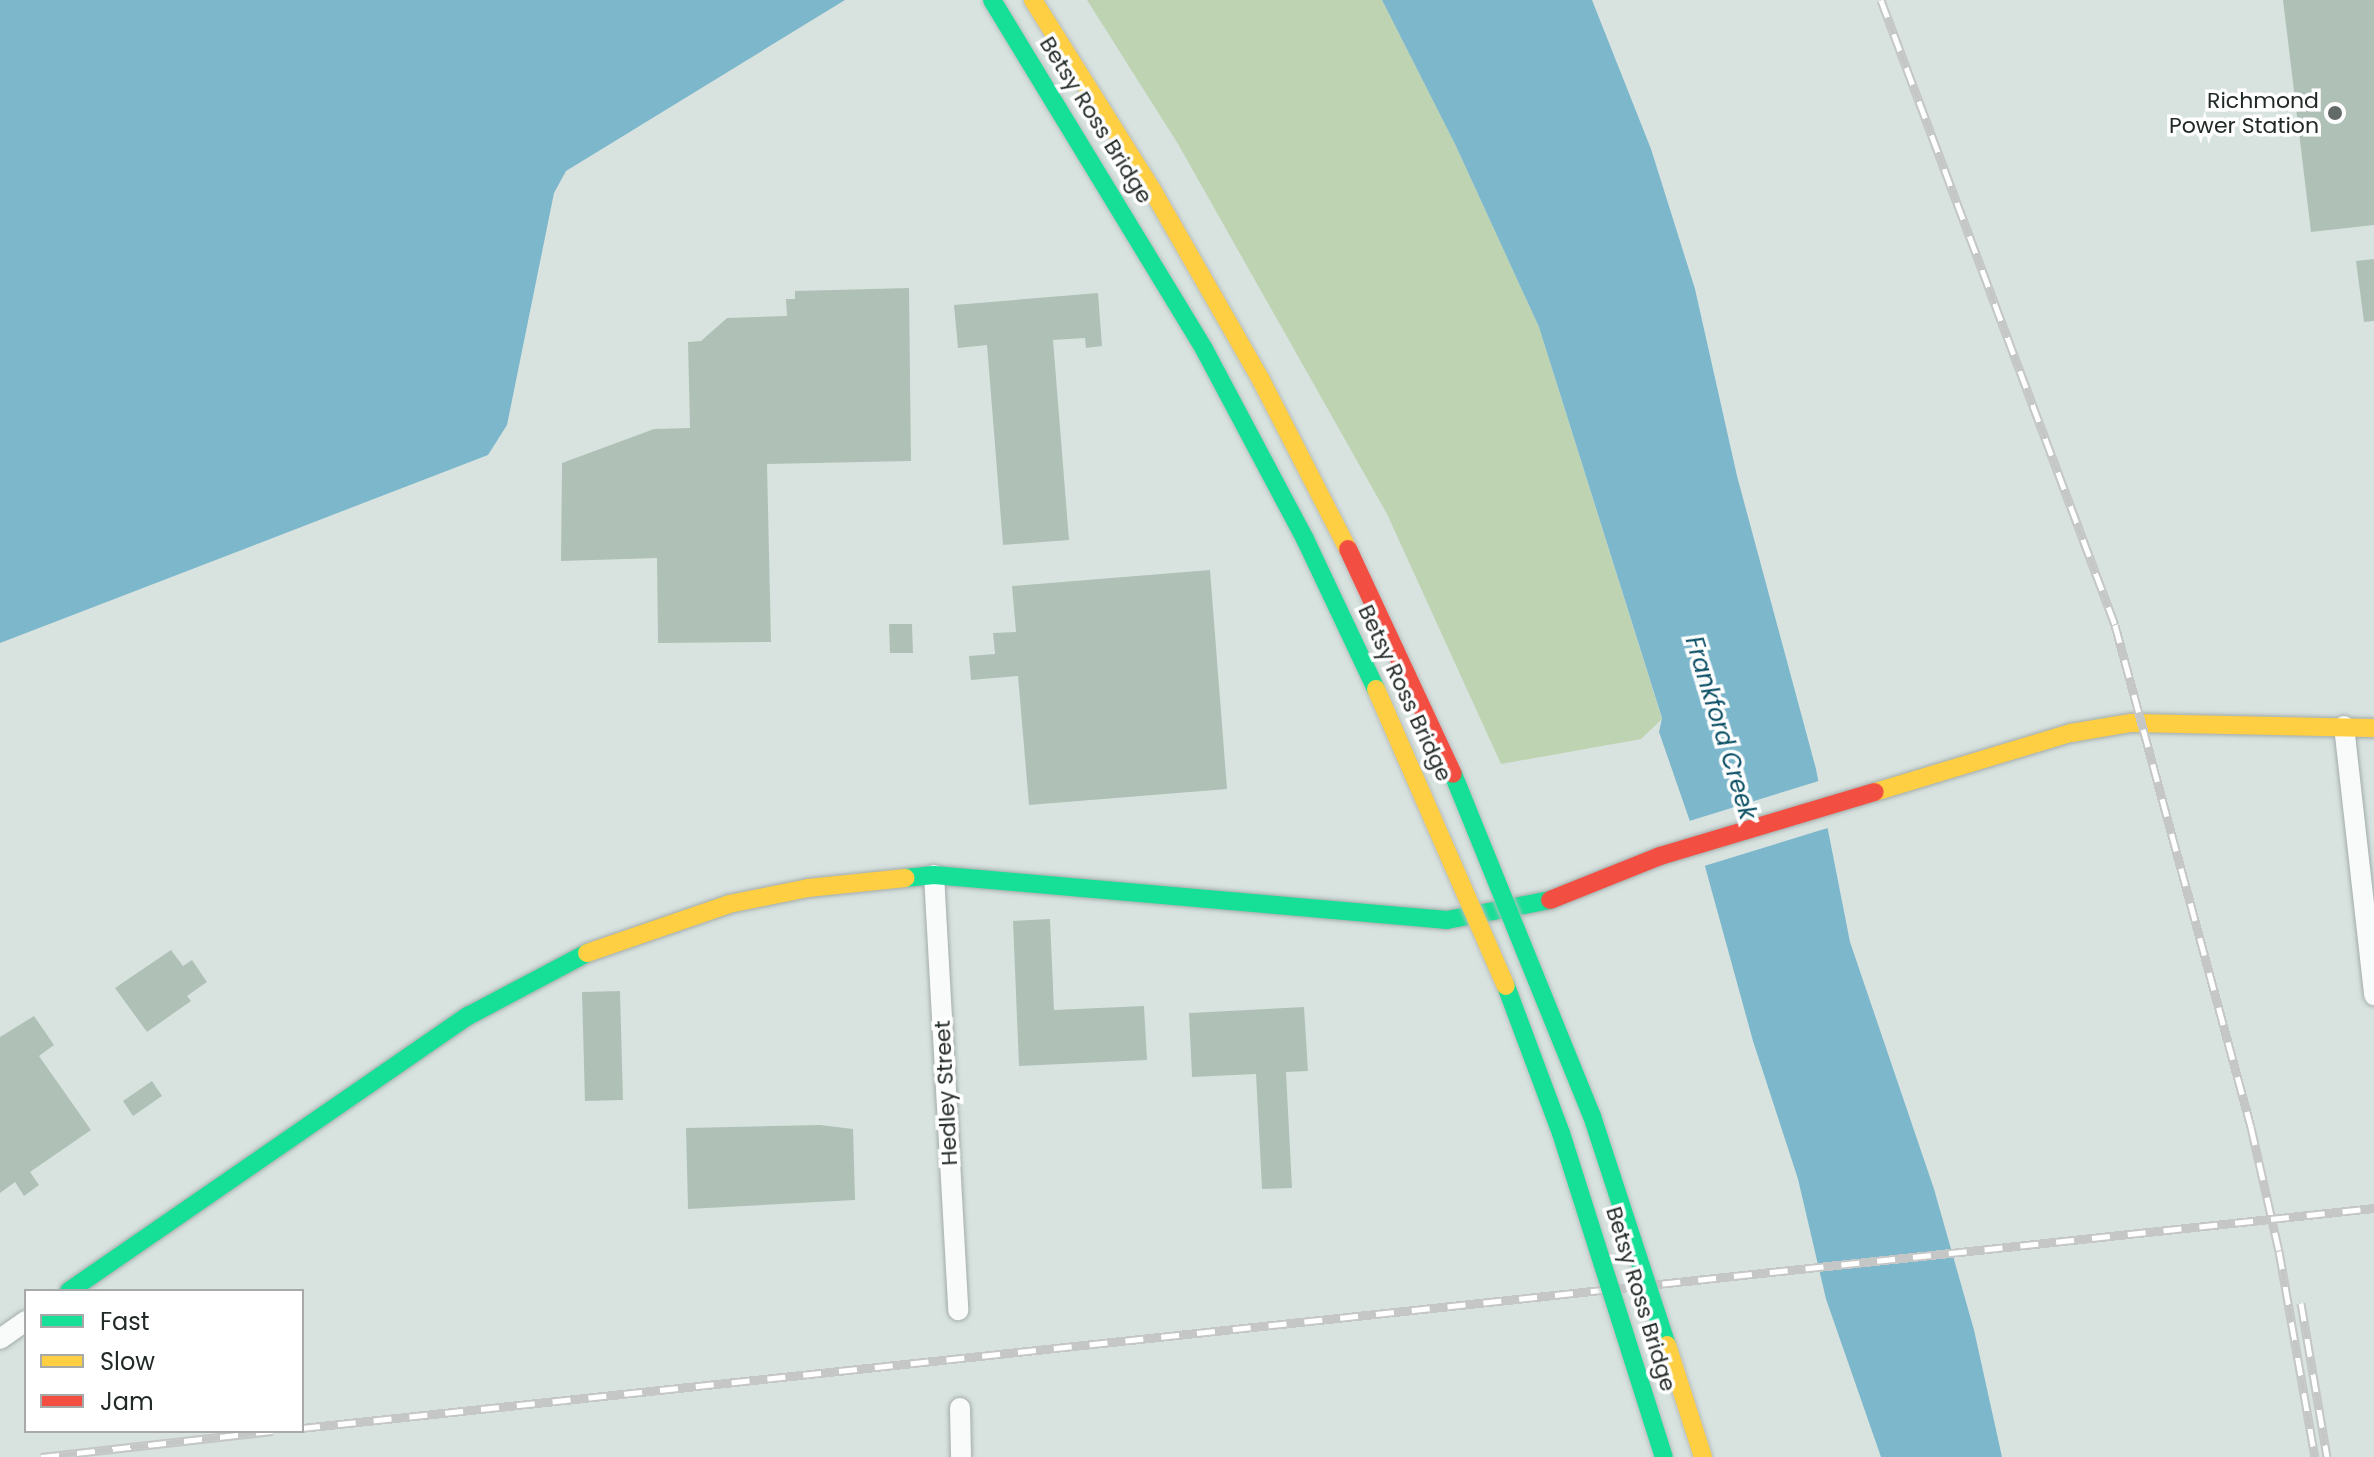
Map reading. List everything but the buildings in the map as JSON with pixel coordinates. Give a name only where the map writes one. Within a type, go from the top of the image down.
[{"type":"main road","name":"Betsy Ross Bridge","points":[[992,0],[1094,160],[1211,361],[1398,734],[1511,999],[1561,1133],[1664,1457]]},
{"type":"main road","name":"Betsy Ross Bridge","points":[[1033,0],[1154,193],[1261,380],[1451,768],[1592,1116],[1703,1457]]},
{"type":"main road","points":[[72,1289],[468,1016],[536,977],[593,950],[729,904],[808,888],[934,875],[1447,920],[1544,902],[1660,856],[2071,733],[2131,723],[2374,728]]},
{"type":"street","points":[[2344,726],[2374,995]]},
{"type":"street","name":"Hedley Street","points":[[934,875],[958,1310]]},
{"type":"street","points":[[0,1339],[24,1322]]},
{"type":"street","points":[[960,1408],[961,1457]]},
{"type":"green space","points":[[1087,0],[1382,0],[1455,144],[1539,327],[1662,719],[1641,739],[1501,764],[1387,514],[1178,144]]},
{"type":"water","points":[[0,0],[845,0],[566,171],[554,193],[507,425],[488,455],[0,643]]},
{"type":"water","name":"Frankford Creek","points":[[1382,0],[1592,0],[1651,149],[1695,289],[1737,476],[1816,769],[1850,942],[1934,1189],[1974,1330],[2002,1457],[1881,1457],[1826,1299],[1798,1179],[1753,1041],[1703,859],[1659,732],[1662,718],[1539,327],[1455,144]]},
{"type":"pier","points":[[1822,780],[1831,827],[1701,867],[1686,822]]},
{"type":"railway","points":[[1881,0],[2115,625],[2251,1127],[2279,1251],[2315,1457]]},
{"type":"railway","points":[[304,1428],[2374,1208]]},
{"type":"railway","points":[[2301,1303],[2327,1457]]},
{"type":"railway","points":[[41,1457],[255,1433]]},
{"type":"traffic: fast","points":[[992,0],[1204,349],[1305,539],[1376,689]]},
{"type":"traffic: fast","points":[[1453,774],[1592,1116],[1667,1345]]},
{"type":"traffic: fast","points":[[905,878],[934,875],[1447,920],[1550,900]]},
{"type":"traffic: fast","points":[[72,1289],[468,1016],[587,953]]},
{"type":"traffic: fast","points":[[1506,986],[1561,1133],[1664,1457]]},
{"type":"traffic: slow","points":[[1033,0],[1154,193],[1261,380],[1348,549]]},
{"type":"traffic: slow","points":[[1376,689],[1506,986]]},
{"type":"traffic: slow","points":[[1875,792],[2071,733],[2131,723],[2374,728]]},
{"type":"traffic: slow","points":[[587,953],[729,904],[808,888],[905,878]]},
{"type":"traffic: slow","points":[[1667,1345],[1703,1457]]},
{"type":"traffic: jam","points":[[1348,549],[1453,774]]},
{"type":"traffic: jam","points":[[1550,900],[1660,856],[1875,792]]},
{"type":"place","name":"Richmond Power Station","points":[[2335,113]]}]
